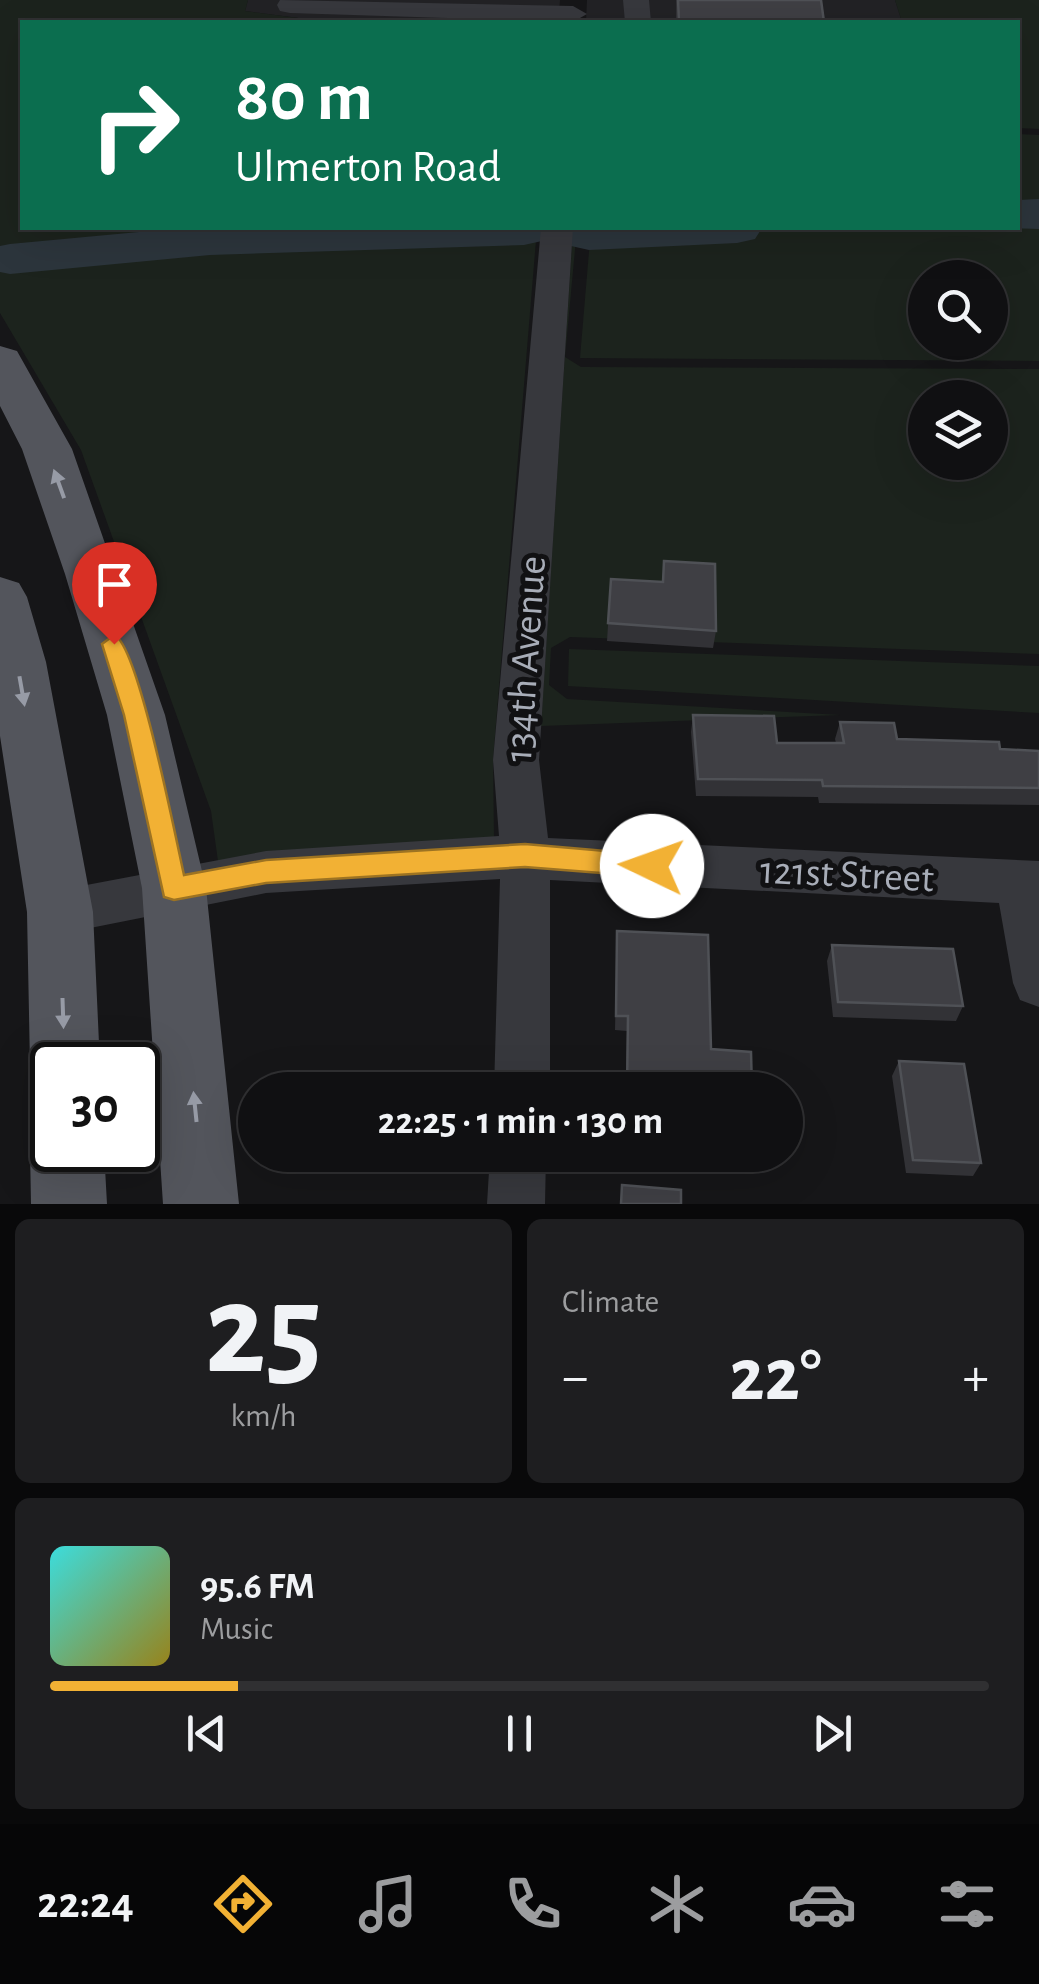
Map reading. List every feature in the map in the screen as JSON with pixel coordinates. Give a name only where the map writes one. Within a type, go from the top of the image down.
[{"type":"main road","points":[[0,361],[46,449],[92,574],[136,715],[174,888],[198,1131],[200,1204]]},
{"type":"main road","points":[[0,596],[16,662],[60,912],[64,1042]]},
{"type":"main road","points":[[68,1172],[69,1204]]},
{"type":"street","points":[[290,5],[375,4],[573,12]]},
{"type":"street","name":"134th Avenue","points":[[523,1072],[525,856],[516,760],[557,230]]},
{"type":"street","name":"121st Street","points":[[60,912],[266,872],[525,856],[579,863],[1030,883]]},
{"type":"street","points":[[1030,883],[1039,983]]},
{"type":"street","points":[[516,1204],[517,1172]]},
{"type":"shaded area","points":[[0,0],[248,0],[245,11],[314,20],[20,20],[20,230],[537,230],[493,759],[494,839],[218,861],[211,811],[81,450],[0,313]]},
{"type":"shaded area","points":[[248,0],[560,0],[558,20],[314,20],[245,11]]},
{"type":"shaded area","points":[[587,0],[895,0],[901,20],[586,20]]},
{"type":"shaded area","points":[[895,0],[1039,0],[1039,129],[1020,128],[1020,20],[901,20]]},
{"type":"shaded area","points":[[1020,134],[1039,135],[1039,361],[580,358],[591,230],[1020,230]]},
{"type":"shaded area","points":[[573,230],[577,230],[565,357],[581,367],[1039,369],[1039,654],[570,637],[551,648],[549,685],[567,699],[840,715],[541,726]]},
{"type":"shaded area","points":[[569,649],[1039,666],[1039,713],[568,686]]},
{"type":"building","points":[[678,0],[821,0],[824,20],[679,20]]},
{"type":"building","points":[[664,561],[715,564],[716,631],[608,623],[611,579],[663,582]]},
{"type":"building","points":[[693,715],[774,716],[777,743],[844,743],[840,722],[894,723],[897,739],[999,742],[1000,749],[1039,751],[1039,788],[823,786],[822,780],[698,779]]},
{"type":"building","points":[[617,931],[708,935],[711,1049],[751,1052],[752,1072],[627,1072],[628,1016],[616,1016]]},
{"type":"building","points":[[832,945],[953,949],[963,1006],[838,1002]]},
{"type":"building","points":[[899,1061],[964,1064],[981,1163],[913,1160]]},
{"type":"building","points":[[622,1185],[681,1190],[681,1204],[621,1204]]},
{"type":"waterway","points":[[1020,215],[1039,214]]},
{"type":"waterway","points":[[10,259],[210,240],[524,230]]},
{"type":"waterway","points":[[589,235],[695,230]]},
{"type":"route","points":[[114,644],[136,715],[174,888],[266,872],[525,856],[652,866]]}]
